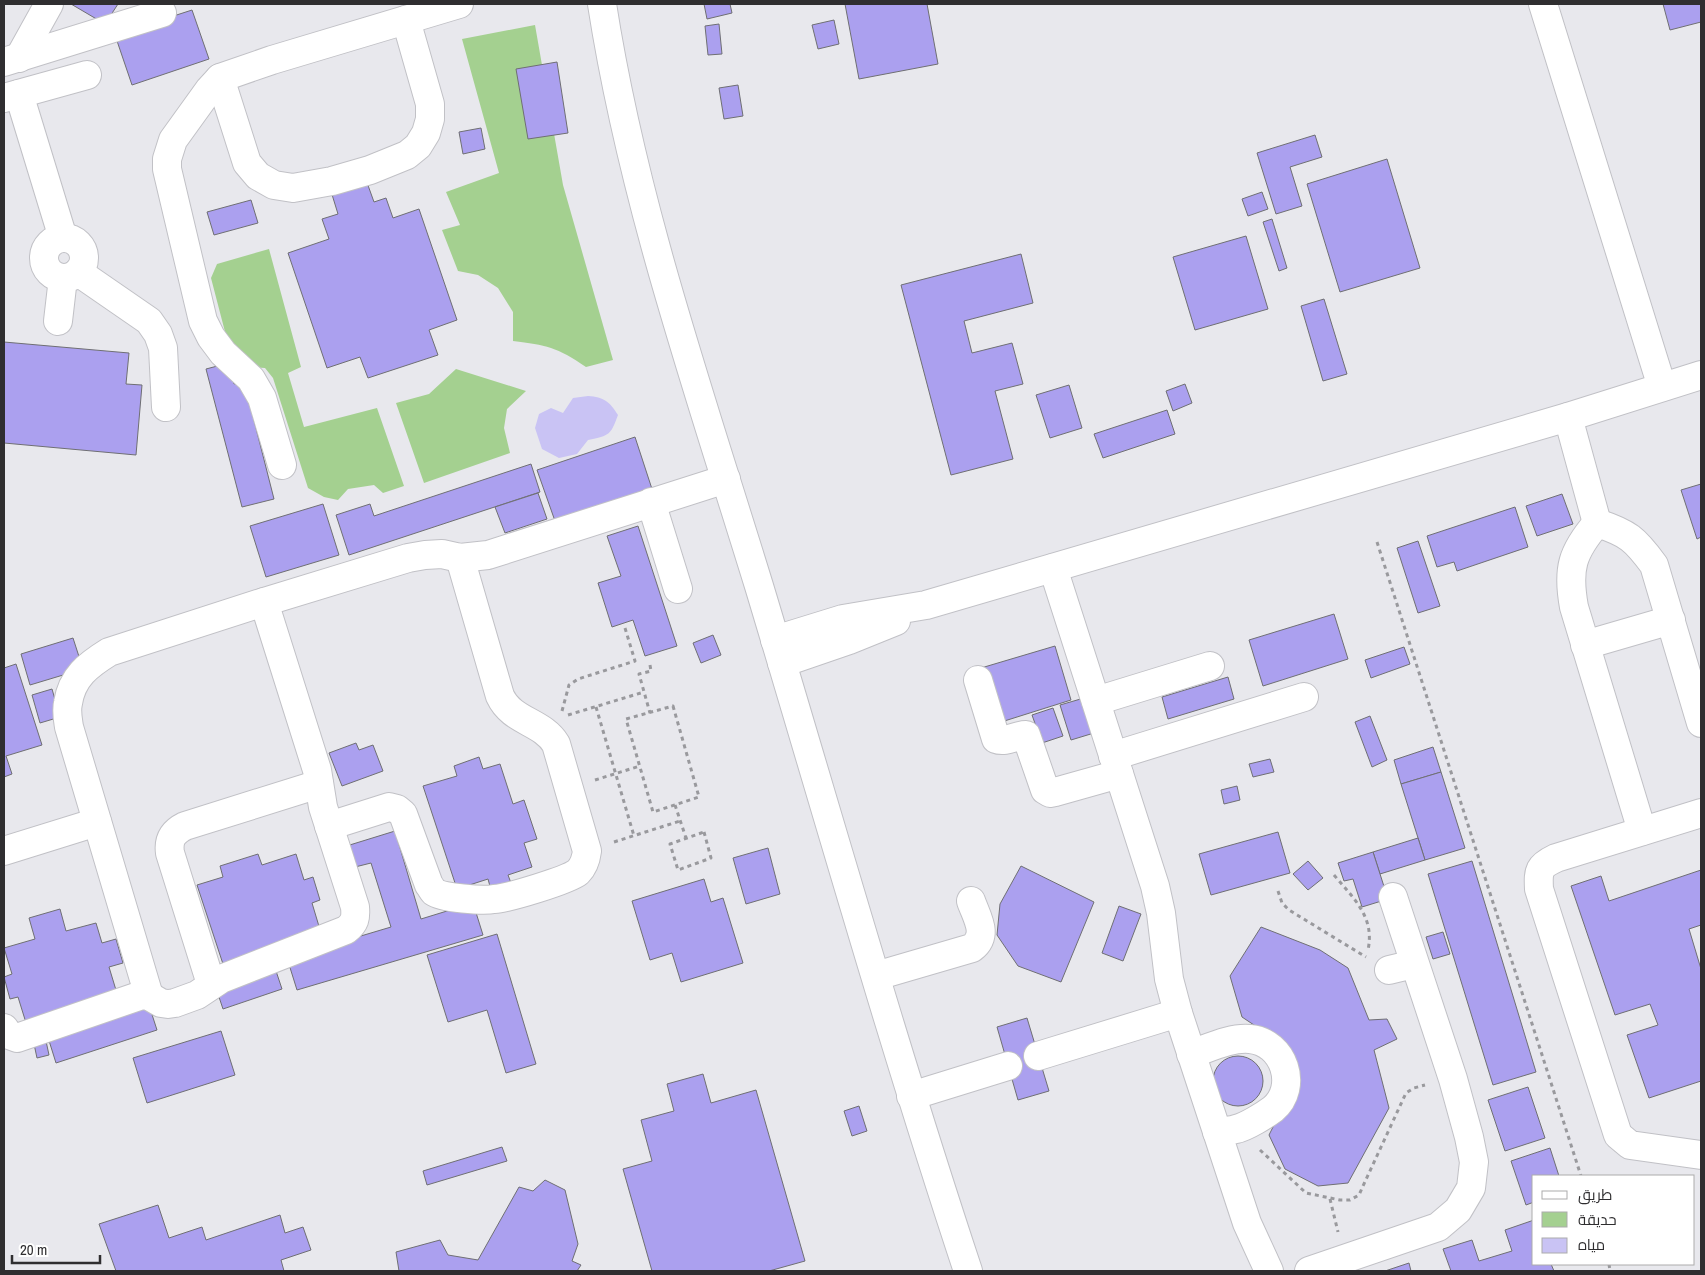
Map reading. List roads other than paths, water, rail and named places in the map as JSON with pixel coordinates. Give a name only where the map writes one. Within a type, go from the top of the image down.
[{"type":"street","points":[[11,60],[49,4]]},
{"type":"street","points":[[282,464],[262,398],[251,379],[223,353],[211,337],[203,321],[168,169],[167,159],[173,140],[220,78],[272,60],[459,4]]},
{"type":"street","points":[[602,4],[610,55],[625,127],[662,269],[779,652],[911,1096],[968,1271]]},
{"type":"street","points":[[1543,4],[1662,387]]},
{"type":"street","points":[[11,60],[162,13]]},
{"type":"street","points":[[220,78],[247,163],[258,176],[274,185],[293,188],[332,181],[370,170],[407,155],[418,146],[426,133],[430,119],[430,104],[406,20]]},
{"type":"street","points":[[58,321],[71,275],[83,265],[85,257],[83,249],[78,243],[71,238],[62,238],[11,96],[88,75]]},
{"type":"street","points":[[71,275],[150,321],[158,334],[162,348],[166,406]]},
{"type":"street","points":[[779,652],[876,630],[926,605],[1568,417],[1701,375]]},
{"type":"street","points":[[1568,417],[1597,522]]},
{"type":"street","points":[[149,996],[69,727],[67,704],[74,682],[89,664],[108,652],[408,558],[442,554],[460,558],[474,557],[502,551],[726,479]]},
{"type":"street","points":[[651,502],[678,589]]},
{"type":"street","points":[[1597,522],[1621,530],[1640,545],[1654,565],[1701,723]]},
{"type":"street","points":[[1597,522],[1582,540],[1573,562],[1570,585],[1585,645],[1642,831]]},
{"type":"street","points":[[329,826],[389,807],[397,809],[403,814],[429,885],[434,892],[442,895],[485,900],[504,898],[569,878],[579,871],[585,861],[587,851],[556,744],[551,736],[510,711],[500,696],[460,558]]},
{"type":"street","points":[[1053,568],[1155,886],[1162,913],[1169,979],[1178,1013],[1191,1054],[1227,1131],[1248,1223],[1269,1271]]},
{"type":"street","points":[[4,1028],[9,1035],[17,1038],[142,995],[168,1004],[197,995],[211,984],[231,974],[346,930],[353,924],[356,916],[355,907],[329,826],[316,770],[264,602]]},
{"type":"street","points":[[1585,645],[1671,620]]},
{"type":"street","points":[[1096,701],[1210,666]]},
{"type":"street","points":[[978,680],[996,739],[1001,741],[1026,735],[1045,790],[1050,793],[1116,765],[1304,697]]},
{"type":"street","points":[[211,984],[170,853],[171,836],[185,826],[319,784]]},
{"type":"street","points":[[1701,812],[1556,858],[1544,864],[1538,876],[1539,889],[1618,1135],[1630,1145],[1701,1155]]},
{"type":"street","points":[[4,851],[97,822]]},
{"type":"street","points":[[1309,1271],[1438,1227],[1458,1210],[1470,1188],[1474,1162],[1453,1080],[1390,964],[1393,897]]},
{"type":"street","points":[[876,976],[972,948],[978,942],[981,934],[971,901]]},
{"type":"street","points":[[1038,1056],[1178,1013]]},
{"type":"street","points":[[1191,1054],[1236,1039],[1251,1039],[1266,1043],[1277,1053],[1284,1066],[1287,1081],[1283,1096],[1274,1108],[1227,1131]]},
{"type":"street","points":[[911,1096],[1008,1066]]},
{"type":"water","points":[[588,396],[602,399],[618,415],[609,433],[588,440],[577,454],[559,458],[542,449],[535,428],[539,414],[551,408],[563,413],[573,398]]}]
